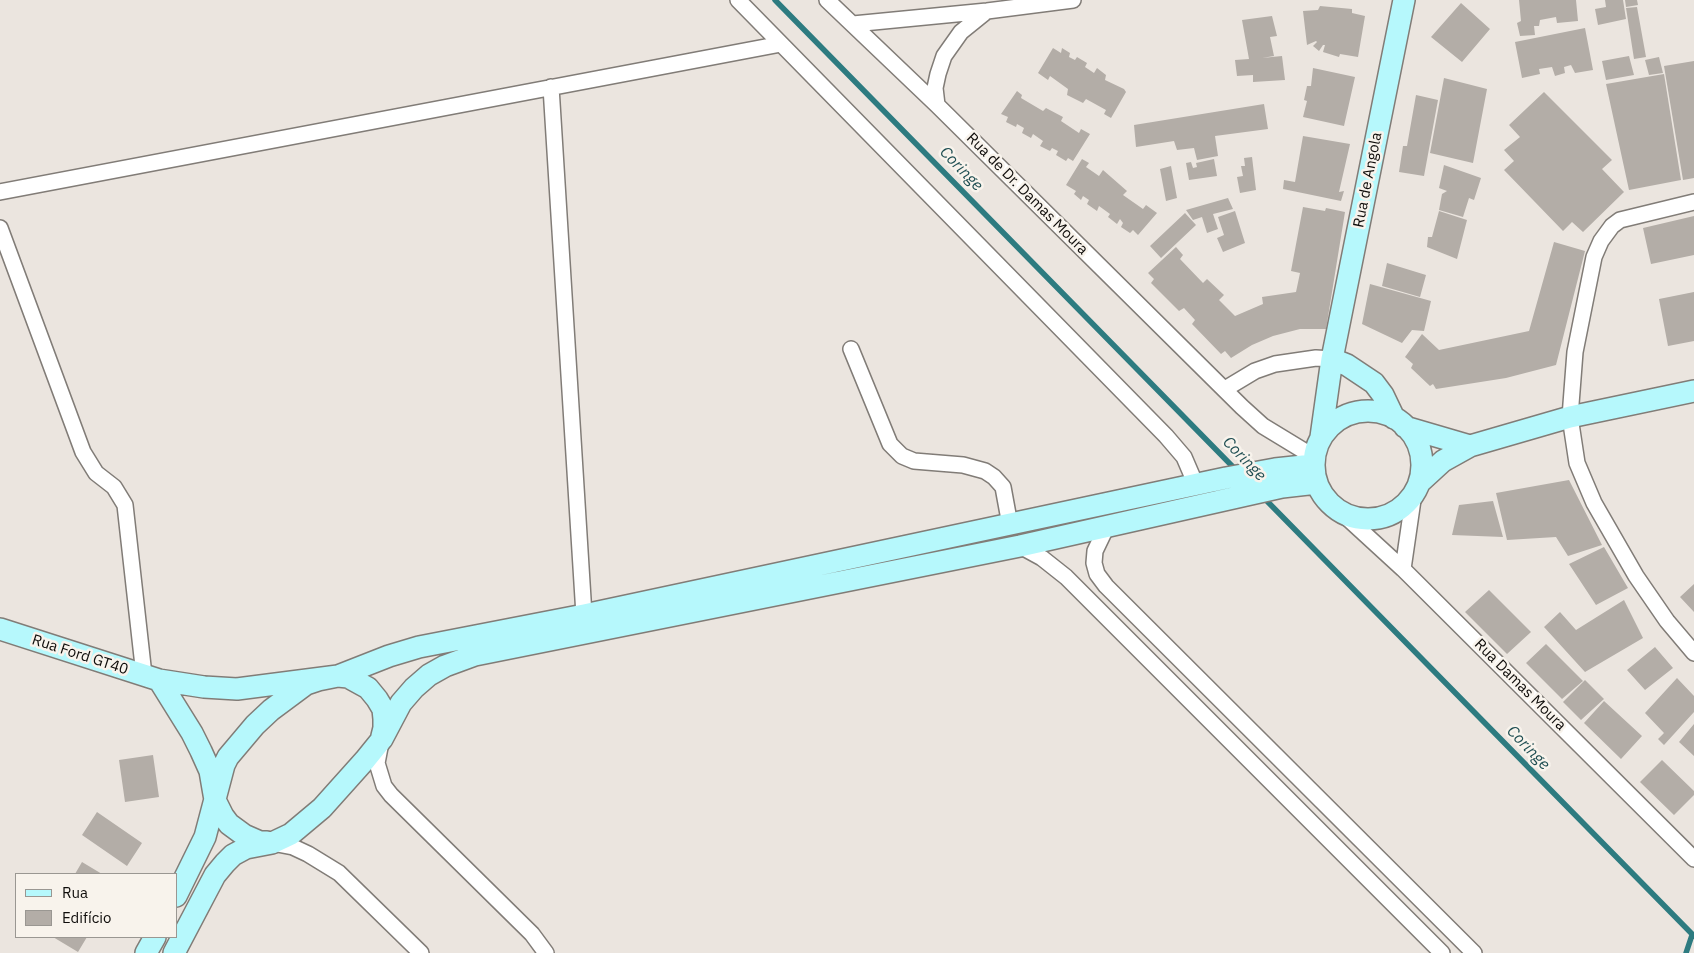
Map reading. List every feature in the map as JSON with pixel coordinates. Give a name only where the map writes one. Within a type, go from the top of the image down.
[{"type":"street","points":[[738,0],[1166,436],[1184,457],[1196,485]]},
{"type":"street","name":"Rua de Dr. Damas Moura","points":[[827,0],[937,105],[1242,407],[1263,426],[1316,461]]},
{"type":"street","points":[[853,24],[987,11],[1073,0]]},
{"type":"street","points":[[1395,0],[1398,28]]},
{"type":"street","name":"Rua de Angola","points":[[1316,461],[1332,359],[1404,0]]},
{"type":"street","points":[[1398,28],[1415,0]]},
{"type":"street","points":[[937,105],[936,88],[938,74],[944,56],[961,32],[987,11]]},
{"type":"street","points":[[0,192],[781,44]]},
{"type":"street","points":[[551,87],[584,615]]},
{"type":"street","points":[[1694,202],[1620,220],[1612,226],[1601,241],[1594,256],[1575,352],[1570,417],[1577,463],[1594,503],[1636,576],[1667,621],[1694,653]]},
{"type":"street","points":[[0,228],[83,452],[96,472],[114,486],[125,505],[152,678],[192,733],[202,751],[210,771],[215,800],[222,816],[236,830],[252,839],[272,842],[308,854],[339,874],[421,953]]},
{"type":"street","points":[[851,349],[890,444],[902,456],[914,461],[963,465],[984,471],[994,477],[1003,488],[1010,525]]},
{"type":"street","points":[[1225,389],[1255,371],[1275,364],[1316,358],[1332,359],[1347,365],[1374,383],[1400,423],[1413,436],[1421,459],[1403,569]]},
{"type":"street","points":[[1470,446],[1400,423],[1381,413],[1367,411],[1353,413],[1341,418],[1330,426],[1316,461],[1325,496],[1334,507],[1343,514],[1354,518],[1377,519],[1398,510],[1416,488],[1443,461],[1470,446],[1570,417],[1694,391]]},
{"type":"street","points":[[174,953],[215,875],[225,863],[246,848],[272,842],[291,834],[322,808],[382,739],[401,703],[429,675],[445,666],[475,656],[1020,546],[1237,497],[1316,461]]},
{"type":"street","points":[[178,892],[205,837],[228,756],[271,710],[306,684],[338,676],[389,656],[419,647],[584,615],[1226,478],[1278,478]]},
{"type":"street","name":"Rua Damas Moura","points":[[1343,514],[1403,569],[1694,859]]},
{"type":"street","points":[[1107,526],[1095,551],[1094,563],[1097,574],[1106,586],[1474,953]]},
{"type":"street","points":[[1020,546],[1042,558],[1066,577],[1442,953]]},
{"type":"street","name":"Rua Ford GT40","points":[[0,630],[152,678],[218,689],[237,689],[338,676]]},
{"type":"street","points":[[338,676],[348,677],[368,688],[382,709],[384,728],[377,763],[384,786],[532,934],[546,953]]},
{"type":"street","points":[[146,953],[154,938]]},
{"type":"building","points":[[1519,0],[1576,0],[1578,21],[1557,23],[1556,17],[1540,20],[1539,26],[1534,26],[1535,35],[1520,36],[1517,23],[1521,21]]},
{"type":"building","points":[[1605,0],[1623,0],[1626,19],[1598,25],[1595,9],[1606,7]]},
{"type":"building","points":[[1625,0],[1637,0],[1638,5],[1626,7]]},
{"type":"building","points":[[1461,3],[1490,29],[1462,62],[1431,37]]},
{"type":"building","points":[[1320,6],[1352,9],[1352,13],[1365,16],[1358,57],[1340,54],[1339,57],[1323,52],[1325,45],[1319,51],[1313,46],[1316,41],[1307,45],[1303,11],[1318,10]]},
{"type":"building","points":[[1637,7],[1646,57],[1634,59],[1626,8]]},
{"type":"building","points":[[1272,16],[1277,36],[1270,37],[1274,56],[1262,58],[1282,56],[1285,80],[1253,82],[1253,75],[1237,76],[1235,60],[1249,59],[1242,20]]},
{"type":"building","points":[[1585,28],[1593,70],[1575,73],[1571,65],[1564,67],[1565,73],[1555,76],[1552,67],[1539,69],[1540,74],[1522,78],[1515,42]]},
{"type":"building","points":[[1053,48],[1061,53],[1062,48],[1070,53],[1069,57],[1075,60],[1077,57],[1087,63],[1085,67],[1094,73],[1097,68],[1106,75],[1105,80],[1124,89],[1126,92],[1111,118],[1104,114],[1106,110],[1086,99],[1083,103],[1067,95],[1068,89],[1050,76],[1048,80],[1038,73]]},
{"type":"building","points":[[1629,56],[1634,75],[1606,80],[1602,61]]},
{"type":"building","points":[[1659,57],[1663,73],[1649,75],[1645,60]]},
{"type":"building","points":[[1694,61],[1694,178],[1683,180],[1664,66]]},
{"type":"building","points":[[1313,68],[1355,77],[1344,126],[1303,117],[1307,101],[1304,100],[1307,86],[1311,86]]},
{"type":"building","points":[[1664,74],[1681,180],[1629,190],[1606,84]]},
{"type":"building","points":[[1444,78],[1487,89],[1473,163],[1430,153]]},
{"type":"building","points":[[1017,91],[1022,95],[1021,98],[1043,111],[1046,108],[1063,117],[1061,121],[1079,133],[1081,129],[1090,134],[1073,161],[1068,158],[1066,161],[1056,155],[1058,151],[1052,148],[1050,151],[1040,146],[1043,141],[1033,134],[1031,138],[1022,133],[1024,128],[1017,124],[1016,127],[1006,122],[1008,117],[1001,114]]},
{"type":"building","points":[[1544,92],[1612,160],[1602,169],[1624,192],[1583,232],[1572,222],[1563,231],[1504,170],[1514,161],[1504,150],[1520,137],[1509,125]]},
{"type":"building","points":[[1416,95],[1438,100],[1424,176],[1399,172],[1403,146],[1407,146]]},
{"type":"building","points":[[1264,104],[1268,129],[1215,136],[1218,156],[1197,160],[1194,148],[1177,150],[1174,141],[1136,147],[1134,125]]},
{"type":"building","points":[[1303,136],[1350,144],[1339,192],[1344,191],[1341,201],[1283,189],[1284,180],[1295,182]]},
{"type":"building","points":[[1252,157],[1256,190],[1240,193],[1237,177],[1243,176],[1241,166],[1245,166],[1244,158]]},
{"type":"building","points":[[1082,159],[1089,163],[1086,167],[1099,176],[1103,170],[1127,191],[1123,195],[1143,209],[1146,205],[1157,213],[1138,235],[1133,230],[1130,233],[1121,227],[1123,223],[1120,219],[1117,224],[1108,217],[1110,214],[1099,206],[1097,211],[1087,204],[1089,200],[1083,196],[1081,200],[1074,194],[1076,191],[1066,185]]},
{"type":"building","points":[[1214,159],[1217,176],[1189,180],[1186,163],[1191,162],[1193,168],[1197,167],[1196,163]]},
{"type":"building","points":[[1444,165],[1481,178],[1474,200],[1469,198],[1463,217],[1439,210],[1442,194],[1447,191],[1439,188]]},
{"type":"building","points":[[1171,166],[1177,198],[1166,201],[1160,169]]},
{"type":"building","points":[[1228,198],[1233,209],[1213,214],[1218,229],[1207,233],[1202,217],[1193,220],[1186,210]]},
{"type":"building","points":[[1303,207],[1325,211],[1326,208],[1345,212],[1326,329],[1300,329],[1273,336],[1252,345],[1231,358],[1225,351],[1221,354],[1192,324],[1195,320],[1184,308],[1179,311],[1151,283],[1154,279],[1148,273],[1176,247],[1183,255],[1180,259],[1203,283],[1207,279],[1224,295],[1219,300],[1235,316],[1263,304],[1262,297],[1296,292],[1300,273],[1291,271]]},
{"type":"building","points":[[1235,211],[1245,243],[1223,252],[1217,238],[1224,235],[1218,217]]},
{"type":"building","points":[[1439,211],[1467,220],[1457,259],[1427,247],[1428,237],[1432,237]]},
{"type":"building","points":[[1185,213],[1196,225],[1161,258],[1150,246]]},
{"type":"building","points":[[1694,216],[1694,255],[1651,264],[1643,228]]},
{"type":"building","points":[[1554,242],[1585,251],[1556,365],[1506,378],[1436,389],[1433,384],[1430,386],[1411,368],[1413,364],[1405,357],[1422,334],[1439,350],[1529,331]]},
{"type":"building","points":[[1387,263],[1426,275],[1420,297],[1382,286]]},
{"type":"building","points":[[1370,284],[1431,301],[1424,331],[1412,330],[1402,343],[1362,324]]},
{"type":"building","points":[[1694,292],[1694,341],[1668,346],[1659,299]]},
{"type":"building","points":[[1569,480],[1602,545],[1568,556],[1556,537],[1507,540],[1496,493]]},
{"type":"building","points":[[1493,501],[1503,537],[1452,535],[1459,505]]},
{"type":"building","points":[[1604,547],[1628,588],[1596,605],[1569,564]]},
{"type":"building","points":[[1694,584],[1694,612],[1680,597]]},
{"type":"building","points":[[1489,590],[1531,632],[1507,654],[1465,612]]},
{"type":"building","points":[[1624,600],[1643,638],[1585,672],[1544,627],[1560,612],[1576,630]]},
{"type":"building","points":[[1546,644],[1583,681],[1562,699],[1526,663]]},
{"type":"building","points":[[1655,647],[1673,668],[1645,690],[1627,670]]},
{"type":"building","points":[[1677,678],[1694,696],[1694,712],[1664,745],[1658,739],[1664,733],[1645,713]]},
{"type":"building","points":[[1585,680],[1604,699],[1581,720],[1563,702]]},
{"type":"building","points":[[1604,701],[1642,736],[1621,759],[1584,723]]},
{"type":"building","points":[[1694,724],[1694,756],[1679,742]]},
{"type":"building","points":[[153,755],[159,797],[125,802],[119,760]]},
{"type":"building","points":[[1662,760],[1694,791],[1694,795],[1674,815],[1640,782]]},
{"type":"building","points":[[97,812],[142,843],[127,866],[82,835]]},
{"type":"building","points":[[82,862],[100,873],[76,873]]},
{"type":"building","points":[[55,938],[86,938],[78,952]]},
{"type":"waterway","name":"Coringe","points":[[775,0],[1237,471]]},
{"type":"waterway","name":"Coringe","points":[[1263,497],[1694,936]]},
{"type":"waterway","points":[[1686,953],[1692,935]]}]
